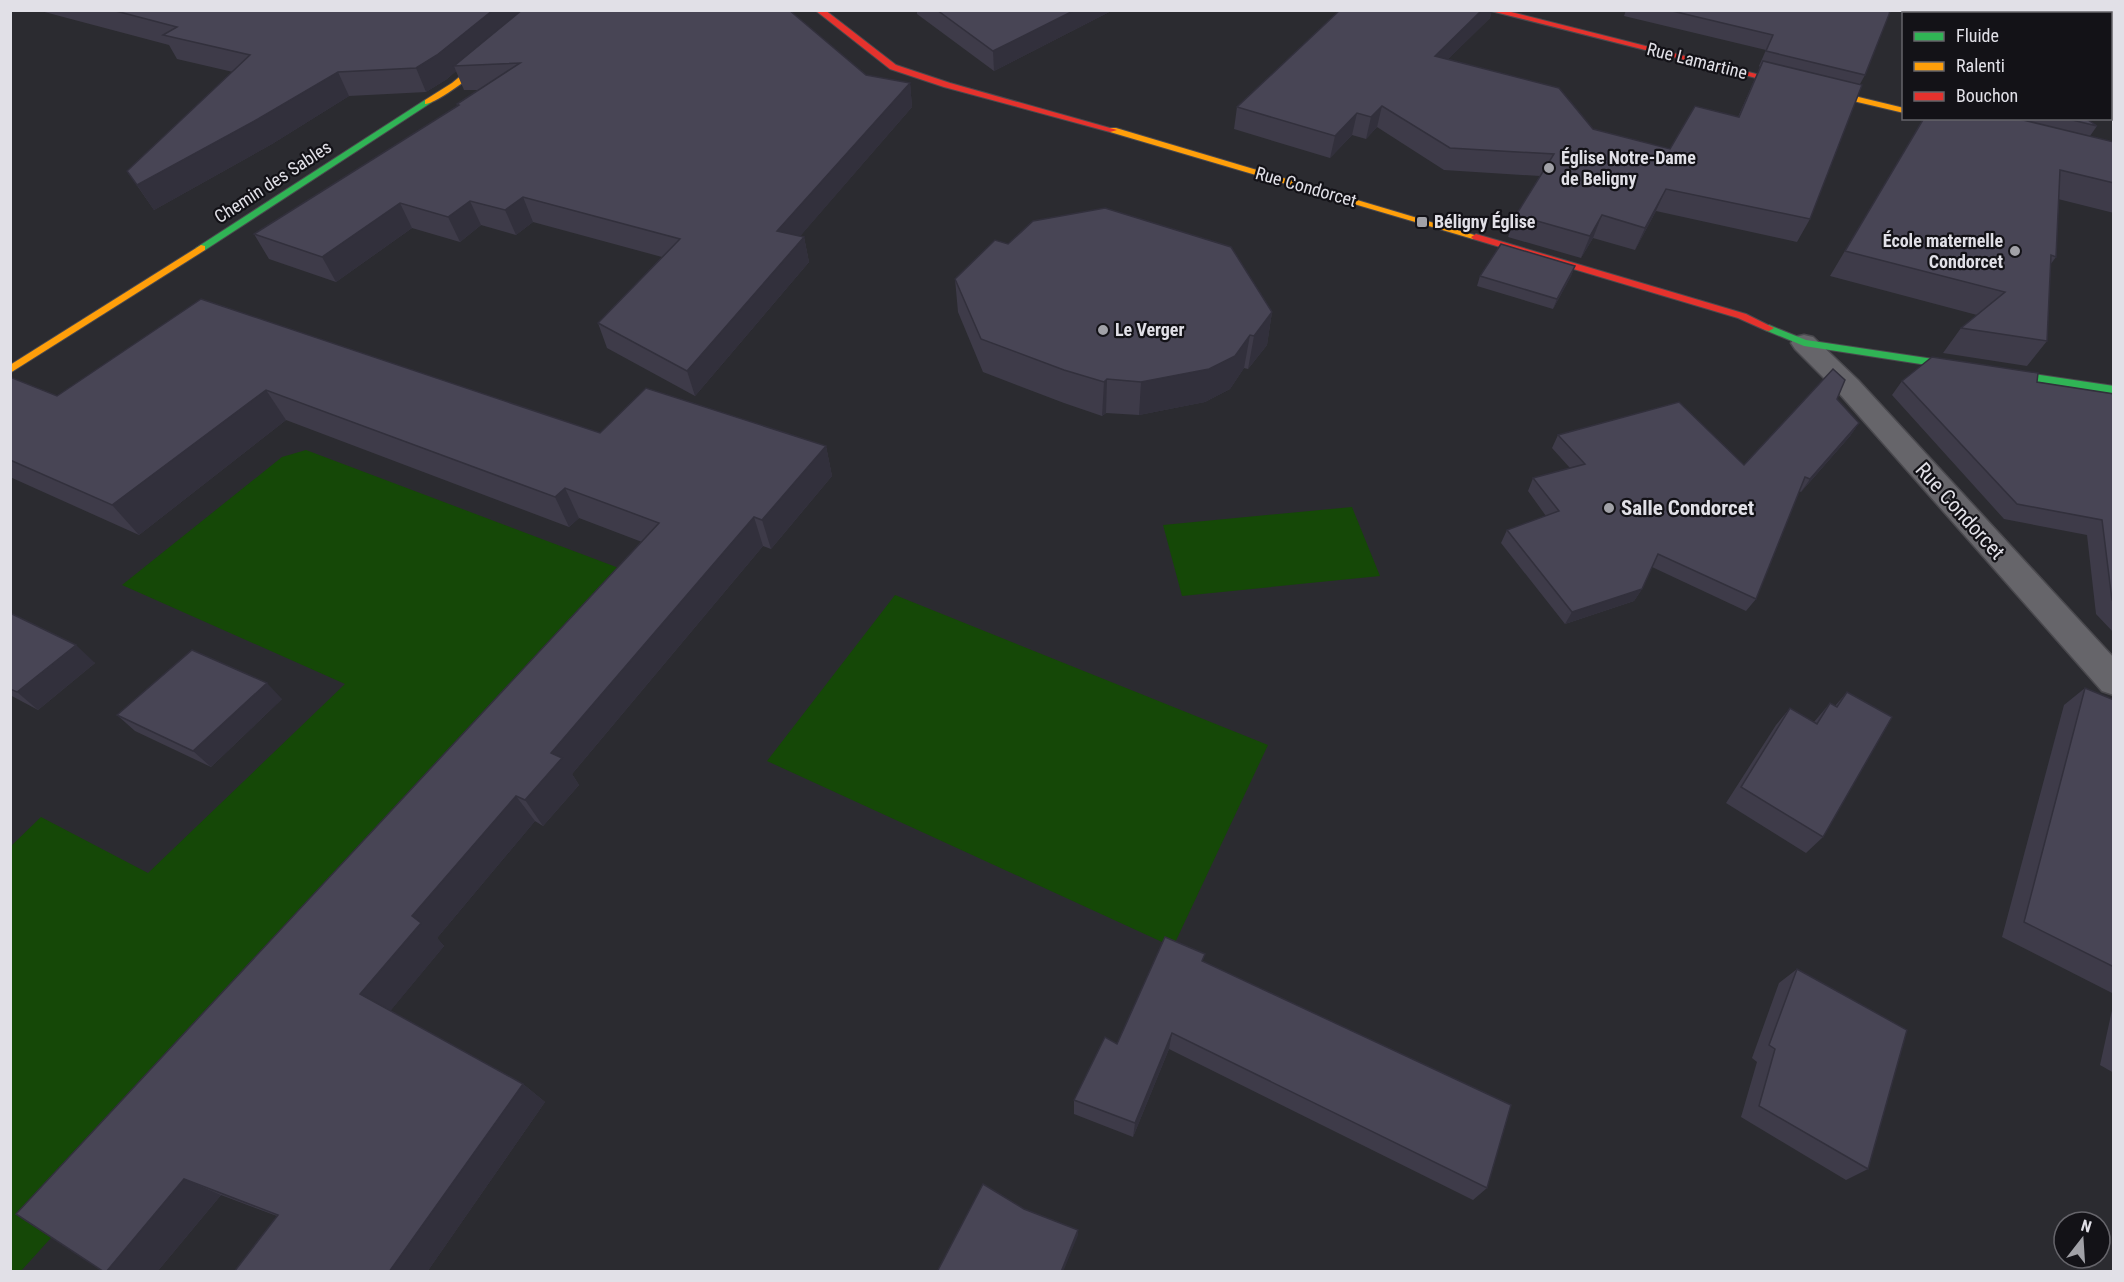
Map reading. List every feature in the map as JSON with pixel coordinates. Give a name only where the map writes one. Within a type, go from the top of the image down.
[{"type":"street","name":"Chemin des Sables","points":[[10,370],[455,85],[546,10]]},
{"type":"street","name":"Rue Condorcet","points":[[819,10],[893,67],[947,85],[1037,108],[1742,316],[1804,343],[2114,390]]},
{"type":"street","name":"Rue Lamartine","points":[[1491,10],[1902,111]]},
{"type":"street","name":"Rue Condorcet","points":[[1804,343],[1848,386],[2114,681]]},
{"type":"green space","points":[[306,450],[648,579],[21,1271],[11,1272],[11,846],[41,817],[148,873],[345,684],[122,585],[282,457]]},
{"type":"green space","points":[[1352,507],[1380,576],[1182,596],[1163,525]]},
{"type":"green space","points":[[895,595],[1268,745],[1173,947],[767,761]]},
{"type":"building","points":[[112,10],[493,10],[437,55],[416,68],[338,72],[137,185],[127,171],[250,55],[163,35],[177,27]]},
{"type":"building","points":[[522,10],[789,10],[866,75],[910,83],[777,231],[804,237],[687,371],[598,323],[680,239],[523,197],[505,210],[470,201],[448,217],[400,203],[322,257],[254,234],[459,105],[457,104],[520,63],[454,66]]},
{"type":"building","points":[[937,10],[1075,10],[993,51]]},
{"type":"building","points":[[1340,10],[1482,10],[1435,56],[1559,88],[1593,129],[1670,149],[1695,106],[1739,117],[1763,61],[1862,85],[1810,219],[1666,189],[1645,228],[1602,215],[1590,236],[1516,215],[1554,154],[1450,148],[1382,106],[1371,117],[1357,113],[1335,136],[1237,107]]},
{"type":"building","points":[[1668,10],[1885,10],[1890,12],[1865,75],[1766,51],[1773,35]]},
{"type":"building","points":[[1988,10],[2114,10],[2114,57],[2112,60],[2112,12],[1988,12]]},
{"type":"building","points":[[1923,120],[2023,120],[2114,142],[2114,183],[2060,170],[2056,257],[2051,255],[2047,341],[1961,328],[2005,292],[1845,251]]},
{"type":"building","points":[[2072,120],[2088,120],[2097,126]]},
{"type":"building","name":"Le Verger","points":[[1105,208],[1231,247],[1272,312],[1254,336],[1250,335],[1235,356],[1209,369],[1141,382],[1107,379],[1104,382],[1064,370],[981,339],[955,279],[995,240],[1008,244],[1033,221]]},
{"type":"building","points":[[1501,244],[1575,266],[1557,299],[1480,276]]},
{"type":"building","points":[[201,299],[600,433],[646,388],[826,446],[762,520],[754,517],[551,753],[562,758],[525,800],[516,796],[412,916],[421,923],[360,994],[523,1084],[389,1272],[234,1272],[278,1215],[184,1179],[106,1272],[16,1214],[659,523],[565,488],[555,497],[266,390],[112,505],[10,460],[10,377],[57,396]]},
{"type":"building","points":[[1932,357],[2038,373],[2037,382],[2114,394],[2114,602],[2102,520],[2017,504],[1902,381]]},
{"type":"building","points":[[1833,369],[1845,380],[1837,399],[1859,423],[1810,479],[1805,477],[1756,599],[1658,554],[1642,589],[1572,612],[1507,530],[1559,511],[1533,478],[1585,464],[1558,435],[1679,402],[1744,465]]},
{"type":"building","points":[[10,613],[76,645],[17,692],[10,689]]},
{"type":"building","points":[[192,650],[267,683],[193,751],[117,715]]},
{"type":"building","points":[[2085,688],[2114,700],[2114,967],[2024,922]]},
{"type":"building","points":[[1847,692],[1892,717],[1823,837],[1741,787],[1790,708],[1817,724],[1830,703],[1837,707]]},
{"type":"building","points":[[1165,937],[1205,954],[1202,961],[1511,1105],[1487,1188],[1172,1033],[1135,1123],[1074,1100],[1105,1037],[1117,1044]]},
{"type":"building","points":[[1797,969],[1907,1030],[1868,1169],[1759,1106],[1775,1049],[1769,1045]]},
{"type":"building","points":[[983,1184],[1024,1209],[1078,1230],[1061,1272],[937,1272]]},
{"type":"traffic: fast","points":[[201,248],[428,102]]},
{"type":"traffic: fast","points":[[1769,328],[1804,343],[2114,390]]},
{"type":"traffic: slow","points":[[428,102],[455,85],[546,10]]},
{"type":"traffic: slow","points":[[1772,79],[1902,111]]},
{"type":"traffic: slow","points":[[1113,130],[1476,237]]},
{"type":"traffic: slow","points":[[10,370],[201,248]]},
{"type":"traffic: jam","points":[[819,10],[893,67],[947,85],[1113,130]]},
{"type":"traffic: jam","points":[[1491,10],[1772,79]]},
{"type":"traffic: jam","points":[[1476,237],[1742,316],[1769,328]]},
{"type":"place","name":"Église Notre-Dame de Beligny","points":[[1549,168]]},
{"type":"place","name":"Béligny Église","points":[[1422,222]]},
{"type":"place","name":"École maternelle Condorcet","points":[[2015,251]]},
{"type":"place","name":"Le Verger","points":[[1103,330]]},
{"type":"place","name":"Salle Condorcet","points":[[1609,508]]}]
